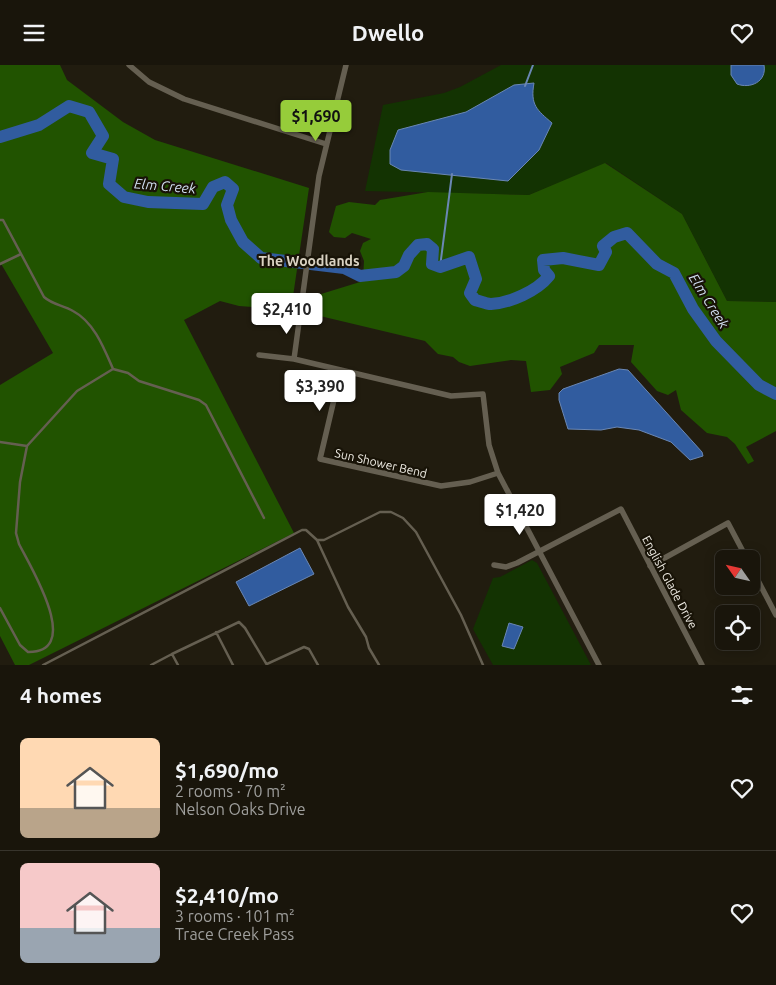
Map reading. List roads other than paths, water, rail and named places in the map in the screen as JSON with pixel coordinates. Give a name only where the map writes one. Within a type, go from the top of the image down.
[{"type":"street","points":[[129,65],[149,82],[184,99],[326,144]]},
{"type":"street","points":[[294,359],[312,225],[326,144],[346,65]]},
{"type":"street","points":[[259,355],[294,359],[451,396],[483,394],[489,445],[498,473],[599,665]]},
{"type":"street","name":"Sun Shower Bend","points":[[341,370],[320,459],[441,486],[470,482],[498,473]]},
{"type":"street","name":"English Glade Drive","points":[[539,552],[621,509],[702,665]]},
{"type":"street","points":[[650,566],[728,523],[742,550]]},
{"type":"street","points":[[494,565],[506,567],[539,552]]},
{"type":"street","points":[[760,584],[776,615]]},
{"type":"lane","points":[[0,220],[3,220],[44,297],[51,303],[71,309],[84,317],[103,346],[113,369]]},
{"type":"lane","points":[[0,264],[20,254]]},
{"type":"lane","points":[[0,607],[20,645],[28,652],[39,652],[48,646],[52,636],[52,614],[19,544],[16,533],[20,482],[27,446],[77,391],[113,369],[128,373],[139,381],[199,400],[206,405],[264,518]]},
{"type":"lane","points":[[0,442],[27,446]]},
{"type":"lane","points":[[317,540],[324,540],[380,512],[391,512],[403,518],[416,532],[461,615],[483,665]]},
{"type":"lane","points":[[43,665],[302,530],[306,530],[317,540],[348,607],[366,637],[369,648],[379,665]]},
{"type":"lane","points":[[151,665],[235,622],[242,624],[267,665],[304,647],[309,649],[318,665]]},
{"type":"lane","points":[[216,632],[233,665]]},
{"type":"lane","points":[[172,654],[178,665]]},
{"type":"water","points":[[731,65],[764,65],[763,76],[752,85],[737,84],[731,75]]},
{"type":"water","points":[[534,83],[534,102],[542,114],[552,123],[539,150],[508,181],[401,170],[390,164],[390,150],[398,130],[466,112],[514,85]]},
{"type":"water","points":[[619,369],[628,370],[702,452],[703,456],[690,460],[671,442],[639,430],[617,427],[601,430],[568,429],[559,400],[559,393],[563,389]]},
{"type":"water","points":[[300,548],[314,574],[249,606],[236,582]]},
{"type":"water","points":[[509,623],[523,627],[514,649],[502,646]]},
{"type":"waterway","points":[[525,86],[533,65]]},
{"type":"waterway","name":"Elm Creek","points":[[0,137],[39,125],[69,106],[89,112],[103,136],[92,153],[113,159],[109,184],[124,197],[148,202],[203,204],[213,187],[225,182],[233,189],[227,205],[231,220],[243,242],[261,258],[344,268],[360,276],[396,272],[404,266],[409,255],[418,245],[427,244],[433,249],[432,264],[440,267],[469,257],[476,279],[470,293],[475,300],[489,304],[515,299],[538,287],[549,276],[544,270],[543,260],[563,258],[599,265],[606,252],[603,246],[614,237],[627,233],[657,264],[674,273],[693,309],[716,341],[759,385],[776,394]]},
{"type":"waterway","points":[[440,267],[452,174]]},
{"type":"district","name":"The Woodlands","points":[[309,261]]}]
